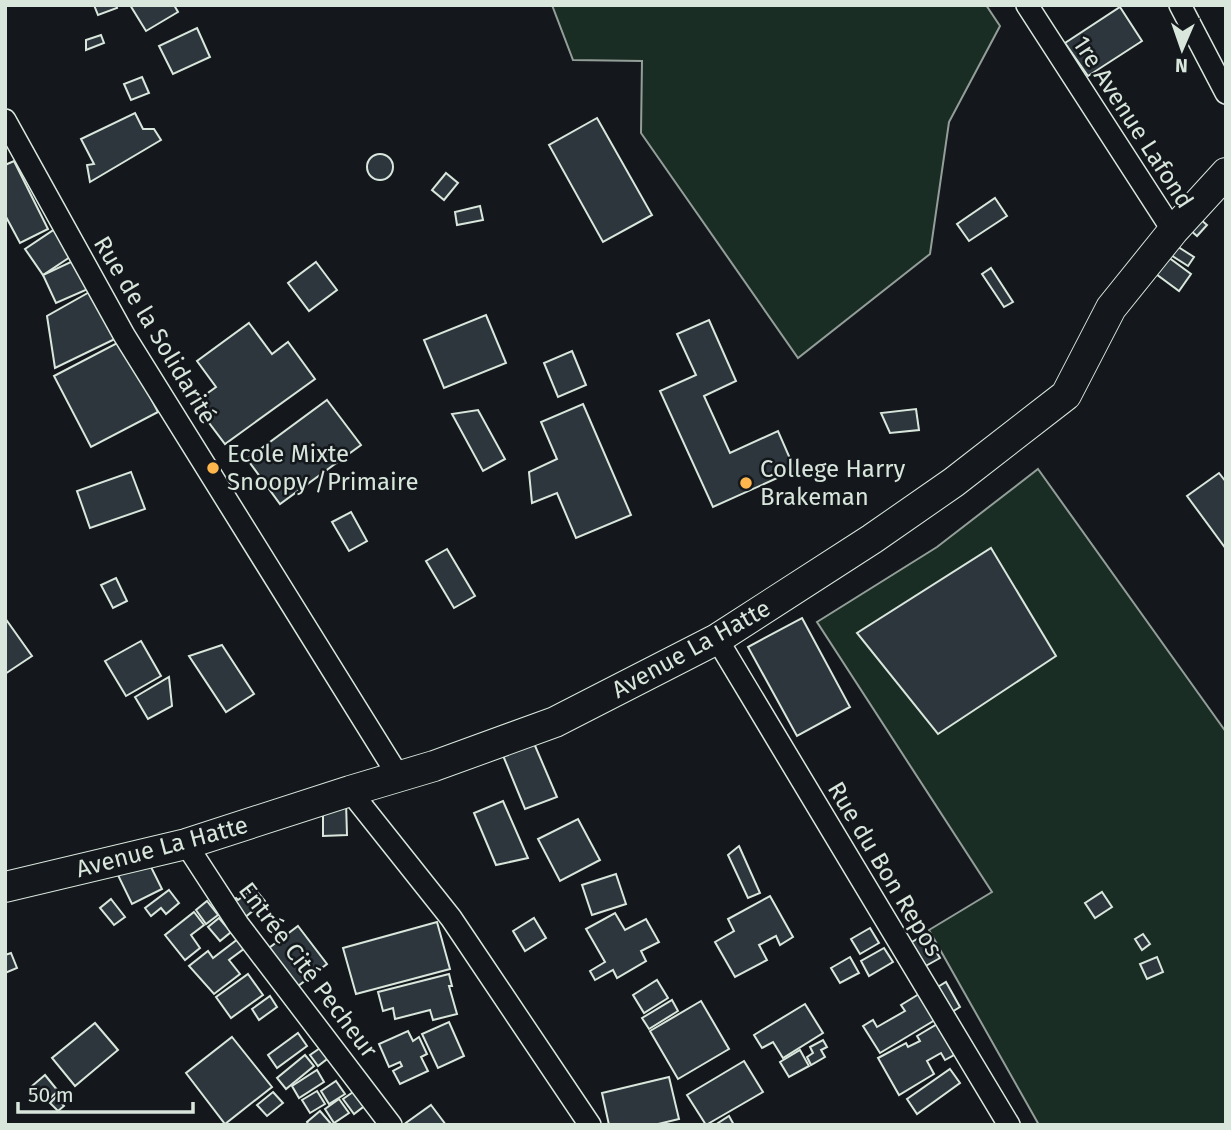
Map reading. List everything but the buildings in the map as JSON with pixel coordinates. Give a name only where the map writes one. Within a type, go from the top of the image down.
[{"type":"street","name":"1re Avenue Lafond","points":[[1027,5],[1173,231]]},
{"type":"street","points":[[1180,5],[1226,93]]},
{"type":"street","name":"Rue de la Solidarité","points":[[5,120],[124,335],[398,777]]},
{"type":"street","name":"Avenue La Hatte","points":[[5,887],[186,844],[434,766],[555,722],[717,639],[872,539],[954,482],[1066,396],[1111,308],[1173,231],[1226,173]]},
{"type":"street","name":"Rue du Bon Repos","points":[[717,639],[1009,1125]]},
{"type":"street","points":[[350,791],[451,918],[590,1125]]},
{"type":"street","name":"Entrée Cité Pecheur","points":[[186,844],[238,924],[391,1125]]},
{"type":"green space","points":[[552,5],[986,5],[1000,26],[949,122],[930,254],[798,358],[641,133],[642,61],[573,60]]},
{"type":"green space","points":[[1038,469],[1226,732],[1226,1125],[1039,1125],[929,930],[992,892],[817,622],[937,547]]},
{"type":"place","name":"Ecole Mixte Snoopy /Primaire","points":[[213,468]]},
{"type":"place","name":"College Harry Brakeman","points":[[746,483]]}]
